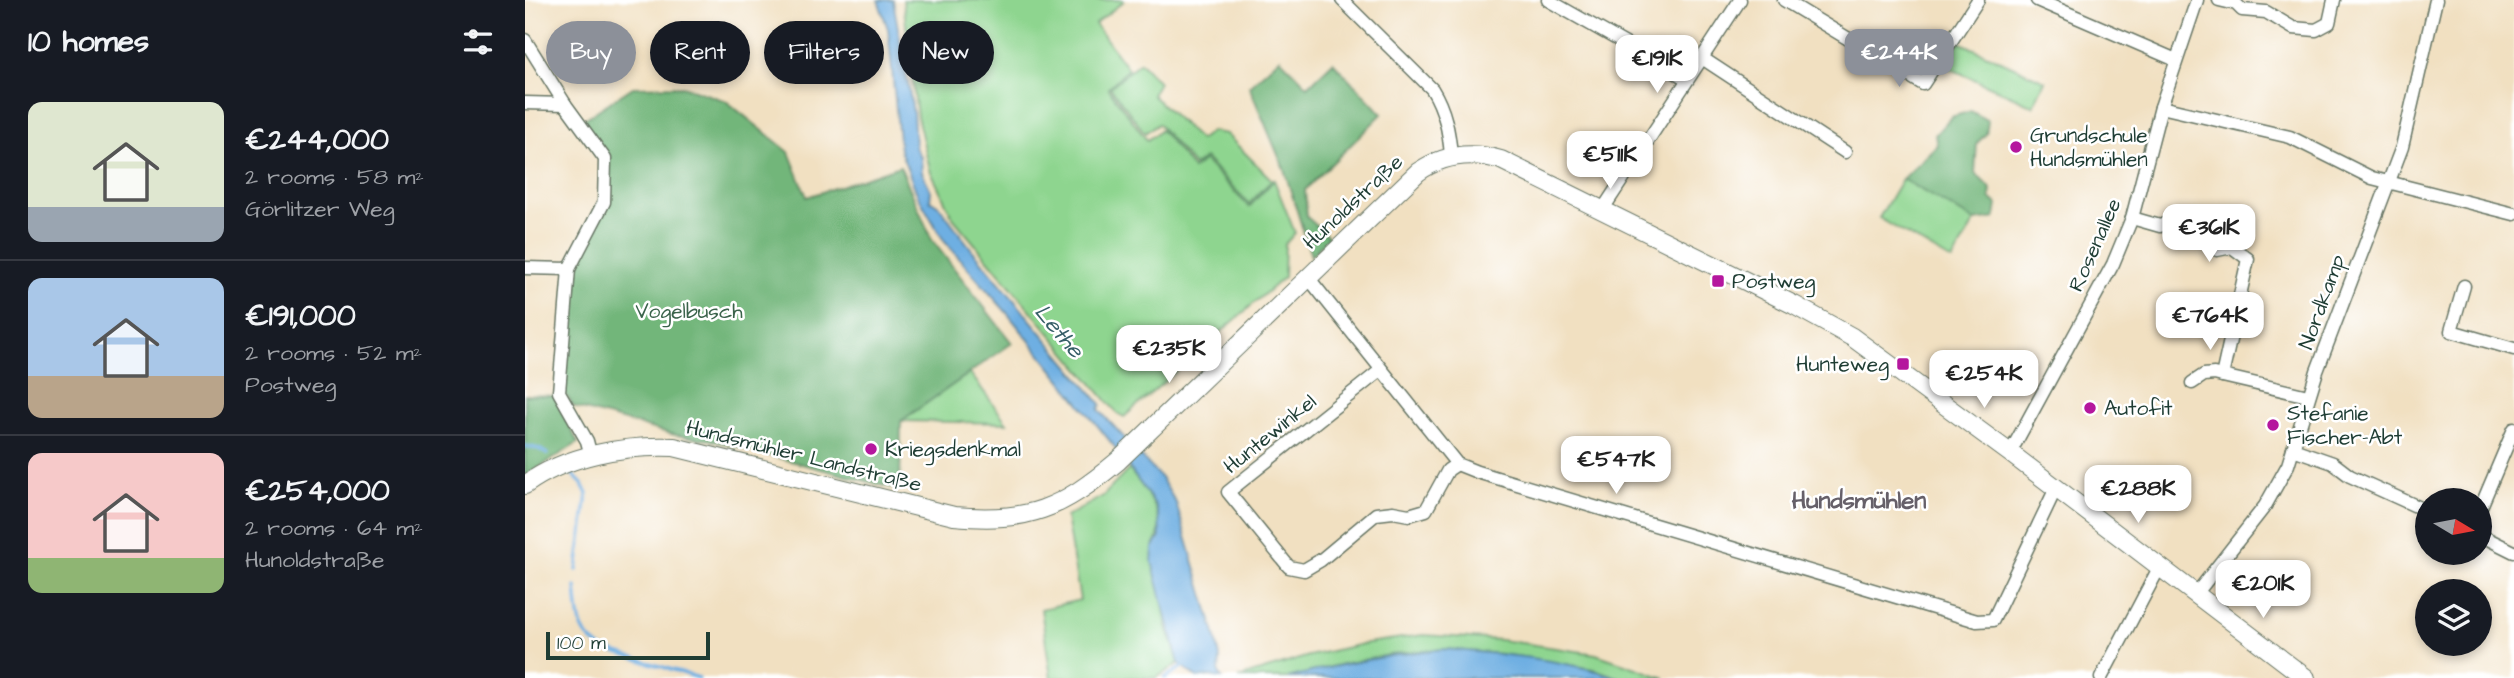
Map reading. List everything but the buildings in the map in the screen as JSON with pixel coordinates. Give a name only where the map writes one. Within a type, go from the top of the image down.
[{"type":"street","points":[[1342,0],[1432,89],[1448,128],[1451,155]]},
{"type":"street","points":[[1548,0],[1687,79]]},
{"type":"street","points":[[1603,209],[1740,0]]},
{"type":"street","points":[[1784,0],[1923,84],[1978,0]]},
{"type":"street","points":[[2037,0],[2176,60]]},
{"type":"street","name":"Rosenallee","points":[[2010,453],[2113,264],[2132,218],[2161,107],[2197,0]]},
{"type":"street","points":[[2219,0],[2236,4],[2242,10],[2266,12],[2293,28],[2316,30],[2329,23],[2335,0]]},
{"type":"street","name":"Nordkamp","points":[[2196,594],[2265,506],[2294,449],[2308,396],[2402,147],[2436,0]]},
{"type":"street","points":[[525,40],[604,159],[604,202],[569,268],[559,392],[587,441],[591,456]]},
{"type":"street","points":[[1702,58],[1845,152]]},
{"type":"street","points":[[525,103],[565,104]]},
{"type":"street","points":[[2161,107],[2290,137],[2372,178],[2514,214]]},
{"type":"street","name":"Hunoldstraße","points":[[1138,442],[1307,276],[1418,172],[1433,161],[1451,155],[1485,155],[1501,160],[1603,209],[1852,337],[2010,453],[2306,678]]},
{"type":"street","points":[[2132,218],[2160,226],[2167,223],[2179,227],[2217,250],[2232,247],[2248,259],[2222,376]]},
{"type":"street","points":[[525,268],[569,268]]},
{"type":"street","points":[[1307,276],[1457,464],[1977,621],[1993,620],[2056,488]]},
{"type":"street","points":[[2464,286],[2451,331],[2514,349]]},
{"type":"street","name":"Huntewinkel","points":[[1381,370],[1228,492],[1289,567],[1304,570],[1321,560],[1376,514],[1393,512],[1409,515],[1426,510],[1448,470],[1457,464]]},
{"type":"street","points":[[2192,383],[2204,375],[2222,376],[2308,396]]},
{"type":"street","points":[[2489,488],[2514,429]]},
{"type":"street","name":"Hundsmühler Landstraße","points":[[525,485],[568,462],[627,449],[656,446],[686,449],[922,510],[954,516],[1013,518],[1041,511],[1067,498],[1098,478],[1138,442]]},
{"type":"street","points":[[2294,449],[2333,463],[2350,476],[2415,506]]},
{"type":"street","points":[[2492,542],[2514,552]]},
{"type":"street","points":[[2101,678],[2160,566]]},
{"type":"green space","points":[[903,0],[1124,1],[1095,24],[1128,69],[1108,88],[1147,140],[1161,130],[1193,169],[1204,160],[1249,207],[1274,180],[1295,233],[1285,244],[1284,277],[1124,417],[1117,413],[953,218],[930,170],[917,116],[913,84],[994,84],[994,21],[906,21]]},
{"type":"green space","points":[[1959,42],[2045,81],[2033,106],[1945,66]]},
{"type":"green space","points":[[1280,58],[1308,86],[1333,62],[1382,114],[1305,190],[1307,217],[1329,237],[1311,256],[1284,169],[1249,86]]},
{"type":"green space","points":[[1140,62],[1159,82],[1152,95],[1200,140],[1211,131],[1226,134],[1272,180],[1249,204],[1205,158],[1194,166],[1158,124],[1145,133],[1110,87]]},
{"type":"green space","name":"Vogelbusch","points":[[683,86],[726,101],[789,152],[807,197],[900,166],[932,240],[1012,343],[901,421],[900,490],[711,440],[675,435],[574,407],[563,391],[569,274],[606,203],[608,160],[583,120],[633,87]]},
{"type":"green space","points":[[1971,111],[1988,121],[1986,134],[1977,143],[1975,173],[1991,189],[1990,198],[1997,204],[1995,218],[1975,221],[1902,179],[1937,145],[1935,135],[1951,117]]},
{"type":"green space","points":[[1902,179],[1975,221],[1952,261],[1879,218]]},
{"type":"green space","points":[[970,373],[1007,423],[901,421]]},
{"type":"green space","points":[[525,395],[554,396],[578,443],[525,476]]},
{"type":"green space","points":[[1129,469],[1155,506],[1158,516],[1158,537],[1153,548],[1167,627],[1179,663],[1156,678],[1051,678],[1041,609],[1080,600],[1066,517],[1103,496]]},
{"type":"green space","points":[[1423,635],[1501,640],[1596,654],[1665,678],[1620,678],[1594,669],[1502,654],[1445,649],[1400,653],[1288,678],[1238,678],[1309,656],[1367,643]]},
{"type":"water","points":[[878,0],[893,0],[898,28],[898,84],[908,84],[915,147],[921,157],[922,172],[931,191],[930,200],[939,206],[973,251],[1101,404],[1099,410],[1161,478],[1176,503],[1215,634],[1220,657],[1219,673],[1222,678],[1197,678],[1179,663],[1152,562],[1153,548],[1160,537],[1156,506],[1114,446],[1008,314],[944,241],[918,196],[900,150],[888,29]]},
{"type":"water","points":[[1445,649],[1555,662],[1620,678],[1288,678],[1366,660]]},
{"type":"waterway","points":[[525,446],[547,454]]},
{"type":"waterway","points":[[569,471],[582,484],[587,494],[577,570]]},
{"type":"waterway","points":[[576,587],[581,623],[588,637],[595,643],[604,649],[699,678]]},
{"type":"waterway","points":[[1165,678],[1187,664]]},
{"type":"place","name":"Grundschule Hundsmühlen","points":[[2016,147]]},
{"type":"place","name":"Postweg","points":[[1718,281]]},
{"type":"place","name":"Hunteweg","points":[[1903,364]]},
{"type":"place","name":"Autofit","points":[[2090,408]]},
{"type":"place","name":"Stefanie Fischer-Abt","points":[[2273,425]]},
{"type":"place","name":"Kriegsdenkmal","points":[[871,449]]},
{"type":"district","name":"Hundsmühlen","points":[[1859,501]]},
{"type":"water label","name":"Lethe","points":[[1059,331]]}]
